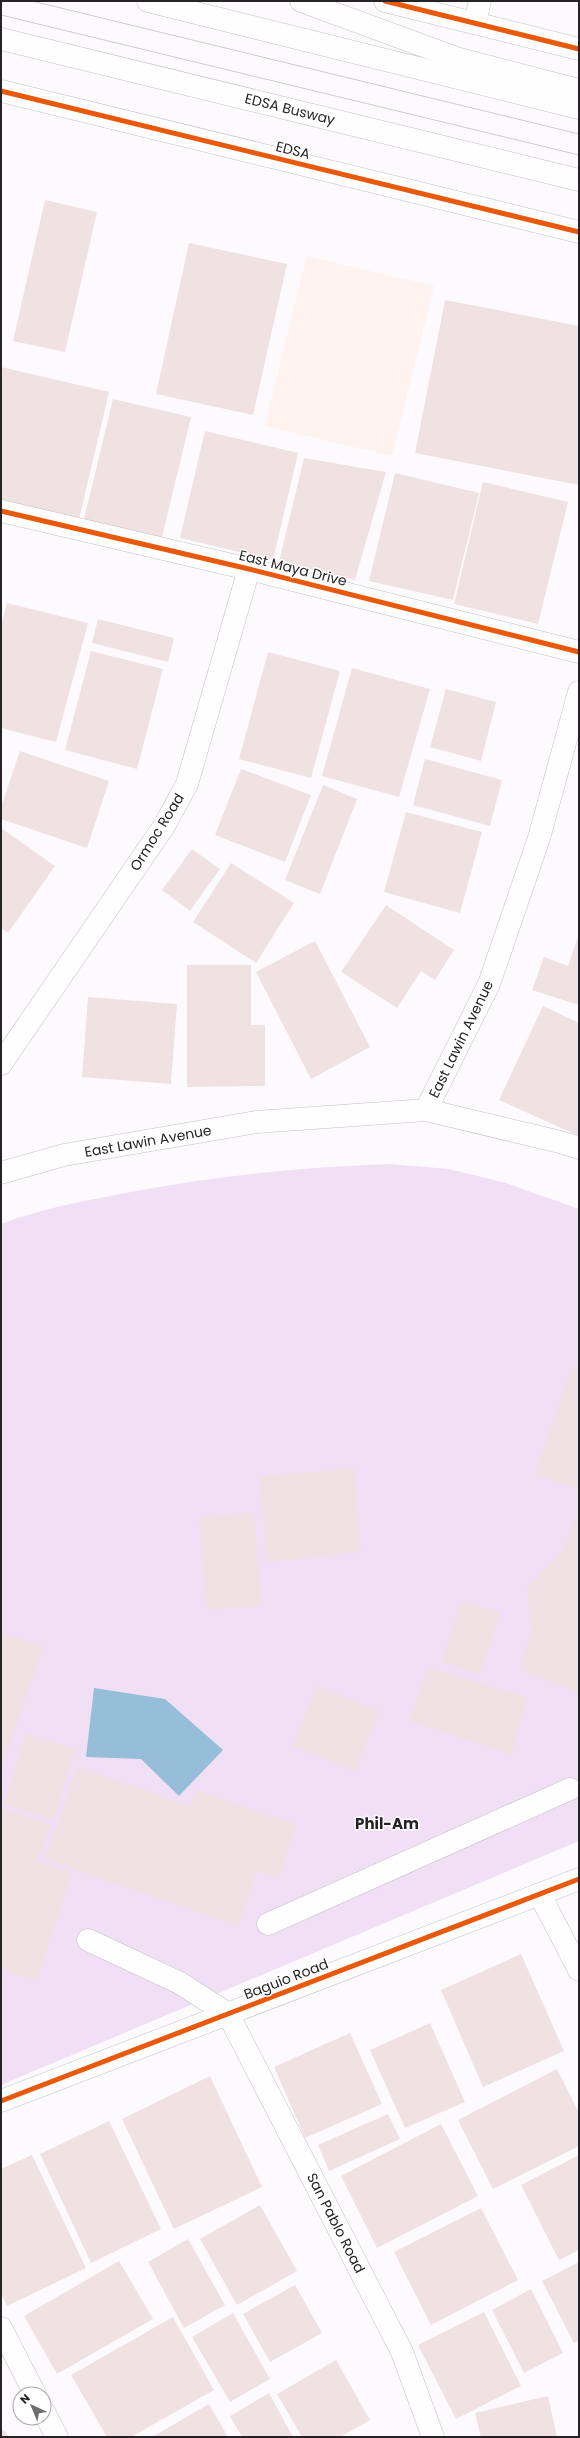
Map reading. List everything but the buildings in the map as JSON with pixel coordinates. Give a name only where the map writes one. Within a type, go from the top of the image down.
[{"type":"main road","points":[[148,1],[579,108]]},
{"type":"main road","points":[[301,1],[459,59],[579,90]]},
{"type":"main road","points":[[386,1],[413,4],[475,23],[579,49]]},
{"type":"main road","points":[[475,23],[480,1]]},
{"type":"main road","name":"EDSA Busway","points":[[1,38],[579,180]]},
{"type":"main road","name":"EDSA","points":[[1,91],[579,232]]},
{"type":"main road","name":"East Maya Drive","points":[[1,511],[249,570],[579,652]]},
{"type":"main road","name":"Ormoc Road","points":[[1,1064],[164,826],[186,784],[249,570]]},
{"type":"main road","name":"East Lawin Avenue","points":[[1,1173],[64,1155],[256,1122],[426,1110],[489,984],[538,838],[579,692]]},
{"type":"main road","points":[[426,1110],[560,1142],[579,1148]]},
{"type":"main road","points":[[268,1924],[570,1789]]},
{"type":"main road","name":"Baguio Road","points":[[1,2101],[579,1879]]},
{"type":"main road","points":[[540,1895],[579,1970]]},
{"type":"main road","points":[[88,1940],[180,1983],[228,2014]]},
{"type":"main road","name":"San Pablo Road","points":[[228,2014],[402,2352],[433,2437]]},
{"type":"main road","points":[[1,2328],[31,2386]]},
{"type":"main road","points":[[51,2426],[57,2437]]},
{"type":"shaded area","points":[[307,256],[434,286],[392,456],[265,426]]},
{"type":"shaded area","points":[[390,1164],[449,1169],[506,1183],[579,1209],[579,1841],[1,2085],[1,1224],[33,1213],[65,1205],[163,1186],[260,1173],[325,1167]]},
{"type":"water","points":[[94,1688],[165,1699],[223,1750],[179,1796],[141,1759],[86,1757]]},
{"type":"tram line","points":[[32,1],[579,134]]},
{"type":"tram line","points":[[1,15],[579,155]]},
{"type":"cycle path","points":[[385,1],[579,49]]},
{"type":"cycle path","points":[[1,91],[579,232]]},
{"type":"cycle path","points":[[1,511],[249,569],[579,652]]},
{"type":"cycle path","points":[[1,2101],[579,1879]]},
{"type":"district","name":"Phil-Am","points":[[387,1823]]}]
